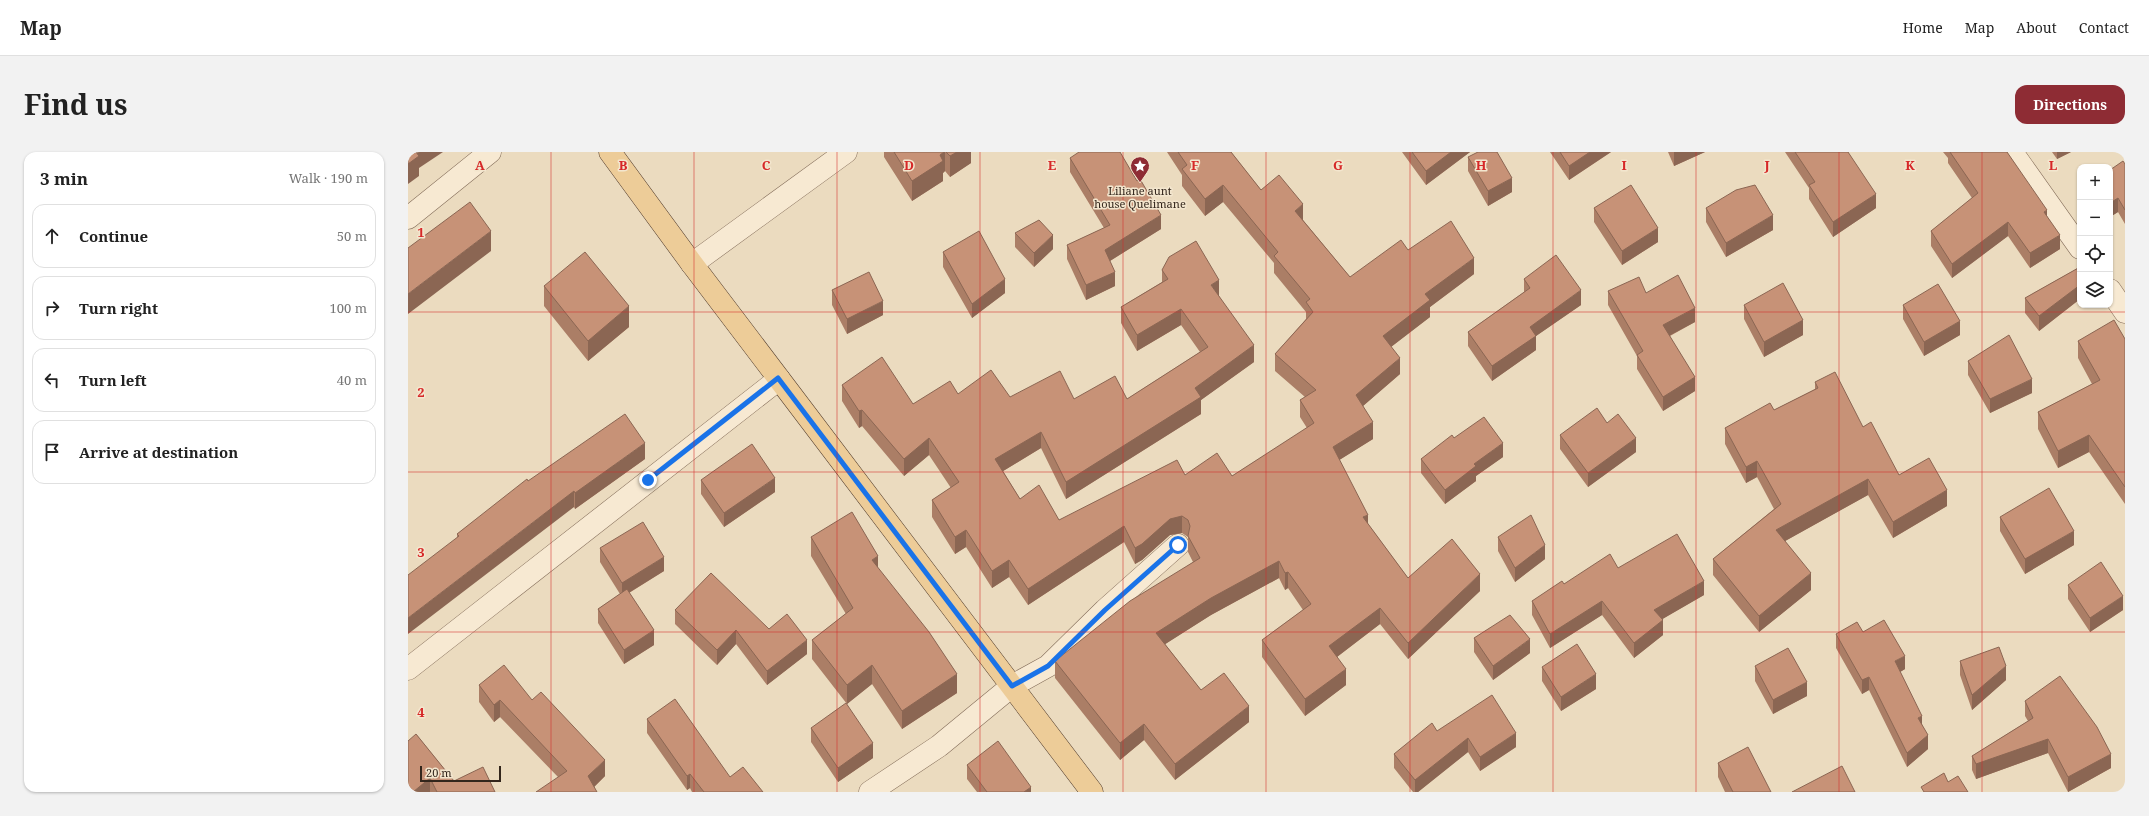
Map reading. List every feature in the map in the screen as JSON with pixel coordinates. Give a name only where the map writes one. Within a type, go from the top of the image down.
[{"type":"main road","points":[[610,152],[692,264],[1092,792]]},
{"type":"street","points":[[408,218],[490,152]]},
{"type":"street","points":[[692,264],[846,152]]},
{"type":"street","points":[[2012,152],[2077,244]]},
{"type":"street","points":[[2113,294],[2125,312]]},
{"type":"street","points":[[408,669],[778,378]]},
{"type":"street","points":[[870,792],[939,746],[1012,686],[1048,666],[1105,610],[1178,545]]},
{"type":"building","points":[[408,152],[416,152],[419,156],[408,164]]},
{"type":"building","points":[[894,152],[944,152],[940,155],[943,161],[912,181]]},
{"type":"building","points":[[946,152],[957,152],[950,156]]},
{"type":"building","points":[[1079,152],[1120,152],[1137,181],[1140,179],[1161,215],[1105,250],[1115,272],[1086,285],[1067,245],[1110,225],[1070,158]]},
{"type":"building","points":[[1178,152],[1231,152],[1261,190],[1279,175],[1303,204],[1295,211],[1350,277],[1401,240],[1408,250],[1451,221],[1474,258],[1425,294],[1430,300],[1383,336],[1400,358],[1356,395],[1373,422],[1333,447],[1368,515],[1363,517],[1408,578],[1452,539],[1480,574],[1408,643],[1380,608],[1329,646],[1346,669],[1305,699],[1262,640],[1311,604],[1288,572],[1285,573],[1279,561],[1211,598],[1156,633],[1201,690],[1224,673],[1249,706],[1175,764],[1144,724],[1120,743],[1055,661],[1130,601],[1200,558],[1188,536],[1190,526],[1188,520],[1182,516],[1170,519],[1142,544],[1135,548],[1124,526],[1028,589],[1009,560],[992,571],[966,530],[955,537],[932,500],[959,482],[929,438],[904,459],[862,410],[859,411],[842,385],[882,357],[913,404],[950,381],[958,394],[991,370],[1010,397],[1060,371],[1074,399],[1115,376],[1127,399],[1208,347],[1181,309],[1137,335],[1121,307],[1168,279],[1162,270],[1169,257],[1196,241],[1219,280],[1211,285],[1254,345],[1195,388],[1201,397],[1066,482],[1041,432],[995,459],[1020,499],[1039,485],[1059,520],[1177,460],[1185,475],[1217,453],[1232,476],[1314,423],[1300,400],[1316,390],[1275,354],[1313,312],[1306,302],[1310,299],[1274,256],[1278,252],[1223,185],[1205,199],[1182,169],[1187,165]]},
{"type":"building","points":[[1412,152],[1451,152],[1426,171]]},
{"type":"building","points":[[1478,152],[1497,152],[1512,178],[1488,191],[1468,157]]},
{"type":"building","points":[[1560,152],[1590,152],[1569,166]]},
{"type":"building","points":[[1795,152],[1848,152],[1876,194],[1833,222],[1809,185],[1815,182]]},
{"type":"building","points":[[1950,152],[2007,152],[2047,210],[2044,212],[2060,235],[2030,253],[2008,222],[1952,264],[1931,231],[1978,193]]},
{"type":"building","points":[[2123,161],[2125,164],[2125,210],[2118,198],[2113,201],[2113,168]]},
{"type":"building","points":[[1631,185],[1658,228],[1622,251],[1594,208]]},
{"type":"building","points":[[1755,185],[1773,215],[1726,243],[1706,208],[1736,190]]},
{"type":"building","points":[[470,202],[491,231],[408,294],[408,248]]},
{"type":"building","points":[[1039,220],[1053,235],[1034,253],[1015,233]]},
{"type":"building","points":[[979,231],[1005,279],[972,304],[943,252]]},
{"type":"building","points":[[585,252],[629,306],[588,341],[544,286]]},
{"type":"building","points":[[1556,255],[1581,290],[1530,327],[1536,336],[1492,366],[1468,332],[1530,288],[1524,279]]},
{"type":"building","points":[[2077,269],[2077,287],[2039,316],[2025,298]]},
{"type":"building","points":[[869,272],[883,301],[847,319],[832,290]]},
{"type":"building","points":[[1678,275],[1695,308],[1663,325],[1695,377],[1663,397],[1637,355],[1643,351],[1608,291],[1639,277],[1646,293]]},
{"type":"building","points":[[1783,283],[1803,320],[1764,342],[1744,305]]},
{"type":"building","points":[[1938,284],[1960,321],[1924,342],[1903,305]]},
{"type":"building","points":[[2114,320],[2125,339],[2125,487],[2089,435],[2058,451],[2038,412],[2100,380],[2078,341]]},
{"type":"building","points":[[2009,335],[2032,379],[1990,399],[1968,361]]},
{"type":"building","points":[[1835,372],[1863,427],[1871,422],[1899,475],[1929,458],[1947,490],[1893,522],[1868,479],[1776,530],[1811,573],[1759,616],[1713,559],[1781,504],[1757,461],[1746,467],[1725,428],[1770,403],[1774,410],[1818,388],[1815,382]]},
{"type":"building","points":[[1597,408],[1607,423],[1618,414],[1636,438],[1588,473],[1560,435]]},
{"type":"building","points":[[625,414],[645,443],[575,493],[574,491],[408,618],[408,575],[459,536],[457,534],[527,479],[528,481]]},
{"type":"building","points":[[1484,417],[1503,443],[1474,464],[1476,466],[1445,490],[1421,459],[1452,435],[1454,438]]},
{"type":"building","points":[[752,444],[775,478],[724,513],[701,480]]},
{"type":"building","points":[[2049,488],[2074,531],[2025,559],[2000,517]]},
{"type":"building","points":[[852,512],[878,556],[872,560],[929,632],[957,674],[902,711],[872,665],[847,685],[812,640],[853,608],[811,537]]},
{"type":"building","points":[[1531,515],[1545,545],[1515,568],[1498,537]]},
{"type":"building","points":[[643,522],[664,557],[622,583],[600,548]]},
{"type":"building","points":[[1677,534],[1704,581],[1654,610],[1663,620],[1634,643],[1602,601],[1550,634],[1532,601],[1562,581],[1564,584],[1610,554],[1618,568]]},
{"type":"building","points":[[2101,562],[2123,596],[2090,618],[2068,585]]},
{"type":"building","points":[[711,573],[769,629],[787,614],[807,640],[767,671],[736,630],[717,650],[675,610]]},
{"type":"building","points":[[627,589],[654,630],[624,650],[598,609]]},
{"type":"building","points":[[1510,615],[1530,639],[1493,666],[1474,638]]},
{"type":"building","points":[[1884,620],[1905,656],[1895,661],[1922,716],[1918,718],[1928,735],[1907,753],[1869,677],[1862,680],[1836,634],[1857,622],[1863,632]]},
{"type":"building","points":[[1577,644],[1596,674],[1561,697],[1542,667]]},
{"type":"building","points":[[1999,647],[2006,666],[1972,695],[1960,661]]},
{"type":"building","points":[[1788,648],[1807,682],[1773,700],[1755,666]]},
{"type":"building","points":[[504,665],[532,700],[541,692],[605,760],[588,776],[597,792],[536,792],[567,771],[500,700],[494,705],[479,685]]},
{"type":"building","points":[[2060,676],[2097,727],[2111,754],[2068,777],[2048,739],[1976,764],[1972,756],[2033,718],[2025,701]]},
{"type":"building","points":[[1492,695],[1516,733],[1480,757],[1468,738],[1415,780],[1394,754],[1432,723],[1437,731]]},
{"type":"building","points":[[675,699],[730,777],[743,767],[763,792],[704,792],[690,774],[687,776],[647,719]]},
{"type":"building","points":[[846,703],[873,743],[838,768],[811,728]]},
{"type":"building","points":[[416,734],[454,781],[483,767],[495,792],[437,792],[430,778],[413,792],[408,792],[408,741]]},
{"type":"building","points":[[998,741],[1031,787],[1024,792],[987,792],[967,765]]},
{"type":"building","points":[[1748,747],[1771,792],[1733,792],[1718,763]]},
{"type":"building","points":[[1842,766],[1855,792],[1792,792]]},
{"type":"building","points":[[1944,773],[1948,782],[1958,776],[1968,792],[1924,792],[1921,787]]},
{"type":"place","name":"Liliane aunt house Quelimane","points":[[1140,183]]},
{"type":"route","points":[[648,480],[778,378],[1012,686],[1048,666],[1105,610],[1178,545]]}]
